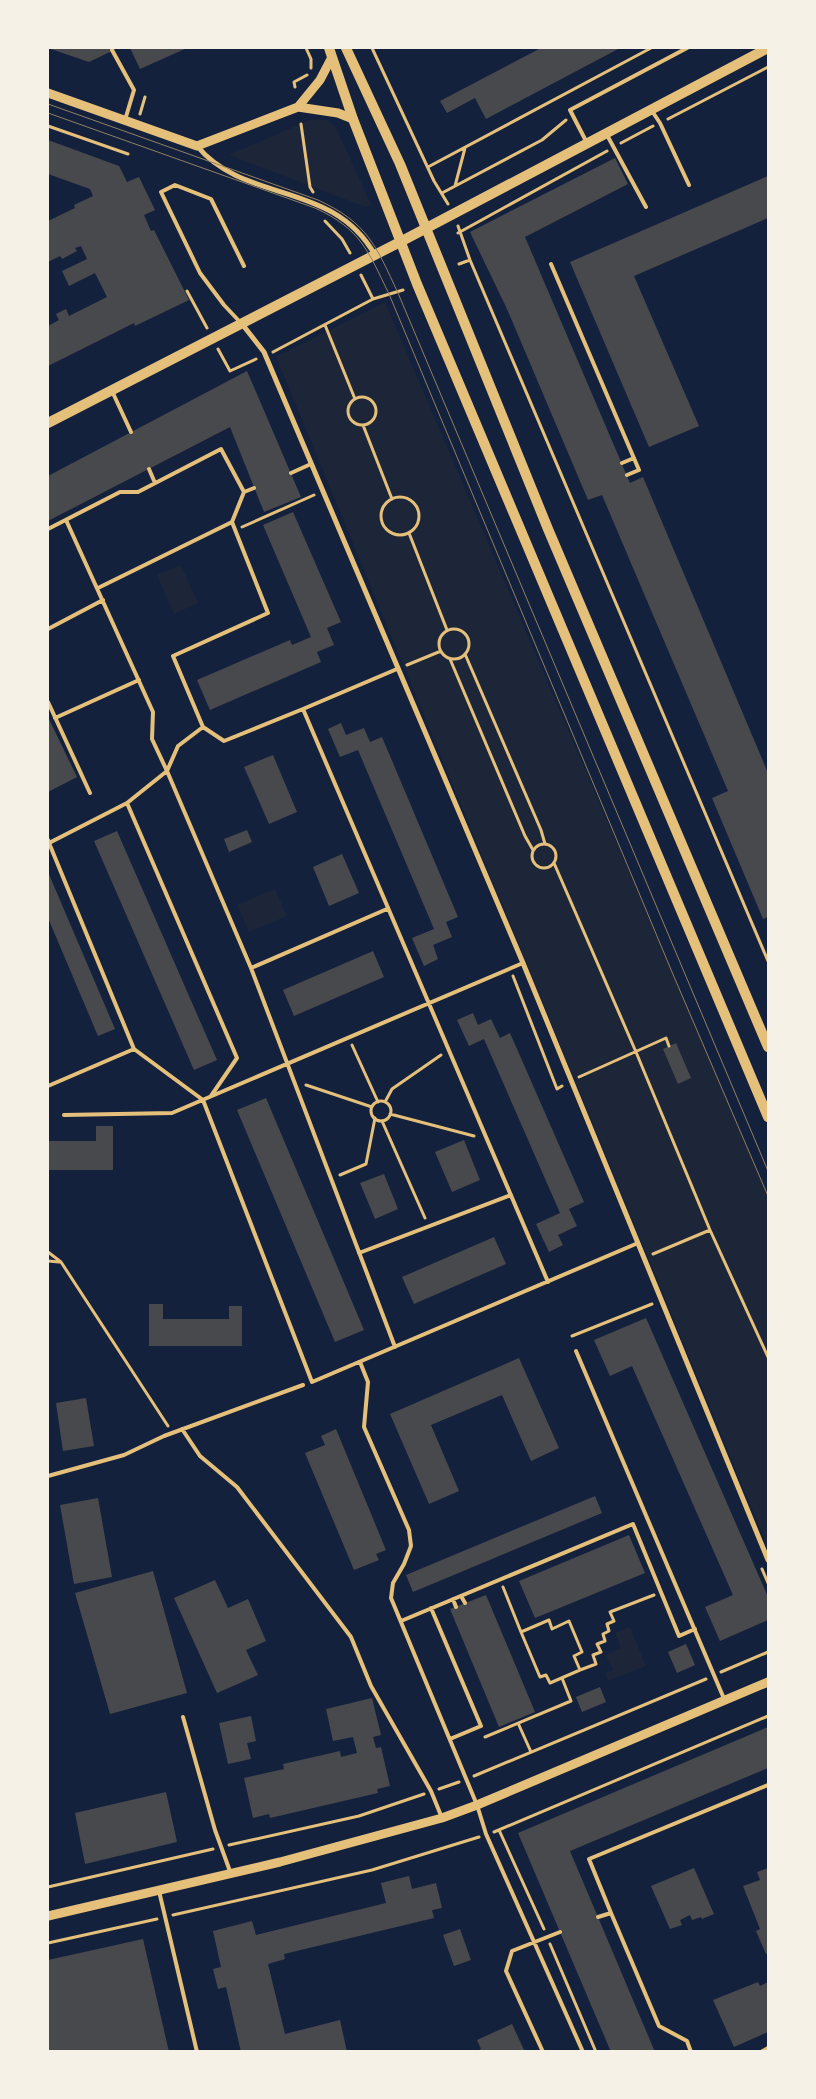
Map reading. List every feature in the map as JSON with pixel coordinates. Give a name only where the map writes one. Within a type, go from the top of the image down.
[{"type":"main road","points":[[329,48],[353,119],[400,242],[768,1118]]},
{"type":"main road","points":[[346,48],[400,164],[548,529],[768,1047]]},
{"type":"main road","points":[[48,423],[400,242],[768,48]]},
{"type":"street","points":[[298,107],[320,80],[331,58]]},
{"type":"street","points":[[48,93],[197,146],[207,158],[231,174],[320,206],[344,218],[365,239],[375,254]]},
{"type":"street","points":[[197,146],[298,107],[338,112],[353,119]]},
{"type":"street","points":[[241,324],[258,343],[265,355],[523,963],[768,1560]]},
{"type":"street","points":[[48,1916],[230,1874],[442,1818],[768,1682]]},
{"type":"lane","points":[[587,143],[570,110],[687,48]]},
{"type":"lane","points":[[112,50],[134,90],[125,120]]},
{"type":"lane","points":[[651,109],[660,123],[689,185]]},
{"type":"lane","points":[[606,133],[646,207]]},
{"type":"lane","points":[[241,324],[200,273],[161,192],[175,185],[210,199],[244,266]]},
{"type":"lane","points":[[551,264],[639,470],[627,475]]},
{"type":"lane","points":[[112,390],[132,432]]},
{"type":"lane","points":[[48,529],[120,492],[138,492],[221,448],[244,492]]},
{"type":"lane","points":[[622,463],[634,458]]},
{"type":"lane","points":[[291,473],[311,464]]},
{"type":"lane","points":[[148,469],[155,483]]},
{"type":"lane","points":[[98,588],[232,522],[244,492],[254,488]]},
{"type":"lane","points":[[66,520],[104,600],[153,712],[152,739],[251,968],[394,1347]]},
{"type":"lane","points":[[232,522],[268,613],[173,656],[203,727],[224,741],[303,710],[398,669]]},
{"type":"lane","points":[[48,629],[104,600]]},
{"type":"lane","points":[[55,718],[139,680]]},
{"type":"lane","points":[[48,702],[90,793]]},
{"type":"lane","points":[[303,710],[548,1282]]},
{"type":"lane","points":[[203,727],[178,746],[167,772],[127,803],[48,841],[134,1049],[203,1100],[312,1382],[638,1243]]},
{"type":"lane","points":[[127,803],[236,1058],[211,1096]]},
{"type":"lane","points":[[251,968],[387,909]]},
{"type":"lane","points":[[64,1115],[172,1113],[523,963]]},
{"type":"lane","points":[[48,1086],[134,1049]]},
{"type":"lane","points":[[359,1253],[511,1195]]},
{"type":"lane","points":[[576,1351],[725,1701]]},
{"type":"lane","points":[[360,1362],[368,1382],[364,1427],[409,1530],[411,1546],[404,1564],[393,1583],[391,1598],[477,1805],[486,1834],[583,2052]]},
{"type":"lane","points":[[48,1476],[124,1455],[172,1432],[303,1385]]},
{"type":"lane","points":[[182,1429],[200,1456],[237,1487],[352,1637],[371,1686],[432,1791],[442,1818]]},
{"type":"lane","points":[[401,1621],[633,1524],[680,1636],[695,1629]]},
{"type":"lane","points":[[462,1596],[465,1603]]},
{"type":"lane","points":[[453,1599],[456,1607]]},
{"type":"lane","points":[[432,1608],[481,1726],[450,1739]]},
{"type":"lane","points":[[183,1717],[230,1874]]},
{"type":"lane","points":[[691,2052],[687,2041],[659,2026],[588,1859],[768,1785]]},
{"type":"lane","points":[[159,1891],[197,2052]]},
{"type":"lane","points":[[598,1917],[611,1913]]},
{"type":"lane","points":[[543,2052],[506,1971],[512,1951],[560,1932]]},
{"type":"lane","points":[[762,2052],[768,2048]]},
{"type":"path","points":[[295,87],[294,82],[310,72],[311,59],[306,48]]},
{"type":"path","points":[[372,48],[452,214],[768,961]]},
{"type":"path","points":[[428,167],[651,48]]},
{"type":"path","points":[[138,125],[145,97]]},
{"type":"path","points":[[442,192],[542,140],[569,118],[570,110]]},
{"type":"path","points":[[48,126],[128,154]]},
{"type":"path","points":[[454,186],[465,147]]},
{"type":"path","points":[[459,264],[470,260]]},
{"type":"path","points":[[188,291],[230,371],[382,296],[404,290]]},
{"type":"path","points":[[325,325],[355,400]]},
{"type":"path","points":[[362,425],[373,420],[376,414],[375,406],[366,398],[355,400],[350,405],[348,413],[352,421],[362,425],[392,499]]},
{"type":"path","points":[[235,530],[322,491]]},
{"type":"path","points":[[404,498],[417,508],[419,519],[417,525],[409,533],[403,535],[392,533],[383,525],[381,513],[383,507],[392,499],[404,498]]},
{"type":"path","points":[[409,533],[447,630]]},
{"type":"path","points":[[447,630],[440,639],[441,651],[450,658],[525,836],[534,850]]},
{"type":"path","points":[[447,630],[459,630],[466,635],[469,642],[465,654],[541,830],[545,844],[554,850],[556,856],[554,863],[549,867],[538,867],[532,860],[534,850],[545,844]]},
{"type":"path","points":[[398,669],[441,651]]},
{"type":"path","points":[[450,658],[458,658],[465,654]]},
{"type":"path","points":[[554,863],[636,1052],[710,1230],[768,1357]]},
{"type":"path","points":[[510,968],[557,1088],[666,1038],[669,1046]]},
{"type":"path","points":[[348,1038],[378,1102]]},
{"type":"path","points":[[385,1102],[392,1089],[449,1050]]},
{"type":"path","points":[[294,1081],[372,1107]]},
{"type":"path","points":[[382,1121],[390,1114],[390,1107],[385,1102],[378,1102],[372,1107],[371,1111],[375,1118],[382,1121],[429,1226]]},
{"type":"path","points":[[390,1114],[487,1139]]},
{"type":"path","points":[[331,1178],[366,1164],[375,1118]]},
{"type":"path","points":[[644,1258],[710,1230]]},
{"type":"path","points":[[48,1252],[61,1262],[172,1432]]},
{"type":"path","points":[[48,1261],[61,1262]]},
{"type":"path","points":[[572,1336],[652,1304]]},
{"type":"path","points":[[500,1580],[540,1677],[546,1675],[550,1683],[596,1664],[593,1655],[601,1652],[598,1644],[605,1641],[603,1634],[609,1631],[607,1624],[614,1621],[610,1612],[661,1592]]},
{"type":"path","points":[[521,1632],[549,1620],[552,1628],[570,1621],[582,1652],[574,1656],[580,1670]]},
{"type":"path","points":[[48,1887],[359,1816],[466,1779],[768,1652]]},
{"type":"path","points":[[477,1740],[571,1701],[562,1678]]},
{"type":"path","points":[[48,1943],[372,1870],[486,1834],[768,1716]]},
{"type":"path","points":[[518,1722],[531,1752]]},
{"type":"shaded area","points":[[310,120],[328,120],[336,128],[372,206],[363,206],[229,155]]},
{"type":"shaded area","points":[[385,302],[768,1197],[768,1548],[276,357]]},
{"type":"shaded area","points":[[181,565],[198,603],[174,614],[157,575]]},
{"type":"shaded area","points":[[275,889],[287,916],[249,932],[237,905]]},
{"type":"shaded area","points":[[630,1627],[646,1666],[608,1681],[605,1673],[613,1670],[606,1655],[621,1648],[615,1633]]},
{"type":"building","points":[[48,48],[118,48],[89,62]]},
{"type":"building","points":[[130,48],[187,48],[140,69]]},
{"type":"building","points":[[541,48],[620,48],[486,119],[475,98],[447,113],[440,101]]},
{"type":"building","points":[[48,140],[119,166],[127,182],[139,177],[155,210],[144,215],[151,231],[154,230],[189,300],[135,326],[134,323],[48,366],[48,326],[59,320],[56,314],[66,309],[69,316],[107,297],[95,273],[69,286],[62,271],[87,259],[81,246],[75,248],[77,251],[62,259],[60,256],[48,262],[48,221],[75,208],[74,205],[93,196],[90,189],[48,174]]},
{"type":"building","points":[[615,158],[628,184],[525,237],[630,483],[643,477],[768,773],[768,917],[763,919],[712,798],[728,791],[602,495],[588,500],[507,309],[470,232]]},
{"type":"building","points":[[768,176],[768,218],[634,276],[699,426],[649,447],[570,262]]},
{"type":"building","points":[[247,371],[301,497],[264,512],[230,427],[48,521],[48,476]]},
{"type":"building","points":[[293,512],[341,622],[327,628],[334,645],[317,652],[321,662],[210,710],[197,680],[290,640],[292,645],[311,637],[263,525]]},
{"type":"building","points":[[48,717],[77,777],[48,792]]},
{"type":"building","points":[[341,723],[346,735],[364,728],[370,742],[382,737],[458,917],[446,922],[452,937],[433,945],[438,959],[424,966],[412,938],[434,929],[358,750],[340,757],[328,729]]},
{"type":"building","points":[[273,755],[297,812],[269,824],[244,767]]},
{"type":"building","points":[[247,830],[252,842],[229,852],[224,839]]},
{"type":"building","points":[[117,831],[217,1060],[194,1070],[94,841]]},
{"type":"building","points":[[342,854],[359,893],[329,906],[313,867]]},
{"type":"building","points":[[48,872],[115,1029],[98,1036],[48,918]]},
{"type":"building","points":[[373,951],[384,977],[294,1016],[283,990]]},
{"type":"building","points":[[473,1013],[478,1025],[491,1019],[500,1038],[510,1033],[584,1202],[569,1209],[577,1226],[558,1235],[563,1245],[549,1252],[536,1224],[560,1213],[484,1039],[469,1046],[457,1020]]},
{"type":"building","points":[[676,1043],[691,1078],[678,1084],[663,1049]]},
{"type":"building","points":[[266,1098],[364,1330],[335,1342],[237,1110]]},
{"type":"building","points":[[96,1126],[113,1126],[113,1170],[48,1170],[48,1141],[96,1141]]},
{"type":"building","points":[[464,1140],[480,1180],[452,1192],[435,1152]]},
{"type":"building","points":[[384,1174],[398,1209],[375,1219],[360,1183]]},
{"type":"building","points":[[494,1237],[506,1264],[414,1304],[402,1277]]},
{"type":"building","points":[[149,1304],[163,1304],[163,1319],[229,1319],[229,1306],[242,1306],[242,1346],[149,1346]]},
{"type":"building","points":[[646,1318],[768,1597],[768,1620],[720,1641],[705,1607],[733,1595],[632,1366],[610,1376],[594,1340]]},
{"type":"building","points":[[519,1358],[559,1448],[531,1461],[502,1395],[431,1425],[459,1491],[429,1504],[390,1414]]},
{"type":"building","points":[[86,1398],[94,1446],[63,1451],[56,1403]]},
{"type":"building","points":[[336,1429],[386,1550],[376,1554],[379,1560],[354,1570],[305,1453],[325,1445],[321,1436]]},
{"type":"building","points":[[595,1496],[602,1513],[413,1592],[406,1575]]},
{"type":"building","points":[[98,1498],[112,1577],[74,1584],[60,1505]]},
{"type":"building","points":[[629,1535],[645,1573],[535,1618],[519,1581]]},
{"type":"building","points":[[153,1571],[187,1693],[110,1714],[75,1593]]},
{"type":"building","points":[[215,1580],[228,1608],[248,1599],[266,1641],[246,1650],[258,1675],[217,1693],[174,1598]]},
{"type":"building","points":[[486,1595],[535,1712],[499,1727],[450,1609]]},
{"type":"building","points":[[686,1644],[695,1665],[677,1673],[668,1652]]},
{"type":"building","points":[[600,1687],[606,1702],[582,1712],[576,1697]]},
{"type":"building","points":[[372,1698],[381,1735],[373,1737],[376,1748],[381,1747],[390,1786],[377,1789],[378,1793],[270,1818],[269,1814],[253,1818],[244,1778],[284,1769],[283,1764],[340,1751],[341,1757],[357,1753],[353,1737],[333,1741],[326,1709]]},
{"type":"building","points":[[251,1716],[256,1741],[247,1743],[251,1759],[228,1764],[219,1723]]},
{"type":"building","points":[[768,1727],[768,1768],[570,1851],[655,2052],[611,2052],[518,1833]]},
{"type":"building","points":[[166,1792],[177,1842],[85,1864],[75,1813]]},
{"type":"building","points":[[694,1868],[714,1914],[702,1919],[701,1917],[692,1920],[690,1915],[680,1920],[682,1925],[670,1929],[651,1886]]},
{"type":"building","points":[[768,1868],[768,1953],[766,1954],[756,1931],[760,1929],[743,1886],[760,1880],[757,1872]]},
{"type":"building","points":[[409,1876],[412,1889],[436,1883],[442,1908],[432,1910],[434,1918],[284,1954],[285,1959],[268,1964],[285,2034],[340,2020],[347,2052],[241,2052],[226,1987],[218,1989],[213,1969],[221,1967],[213,1931],[252,1921],[256,1935],[386,1903],[381,1883]]},
{"type":"building","points":[[460,1929],[471,1960],[454,1966],[443,1935]]},
{"type":"building","points":[[143,1939],[169,2052],[48,2052],[48,1960]]},
{"type":"building","points":[[758,1982],[760,1986],[768,1982],[768,2032],[734,2047],[713,2000]]},
{"type":"building","points":[[512,2024],[525,2052],[475,2052],[481,2049],[477,2040]]},
{"type":"tram line","points":[[48,104],[318,200],[335,209],[359,227],[376,249],[398,293],[768,1171]]},
{"type":"tram line","points":[[48,113],[315,208],[343,224],[353,233],[368,253],[389,294],[672,972],[768,1196]]}]
